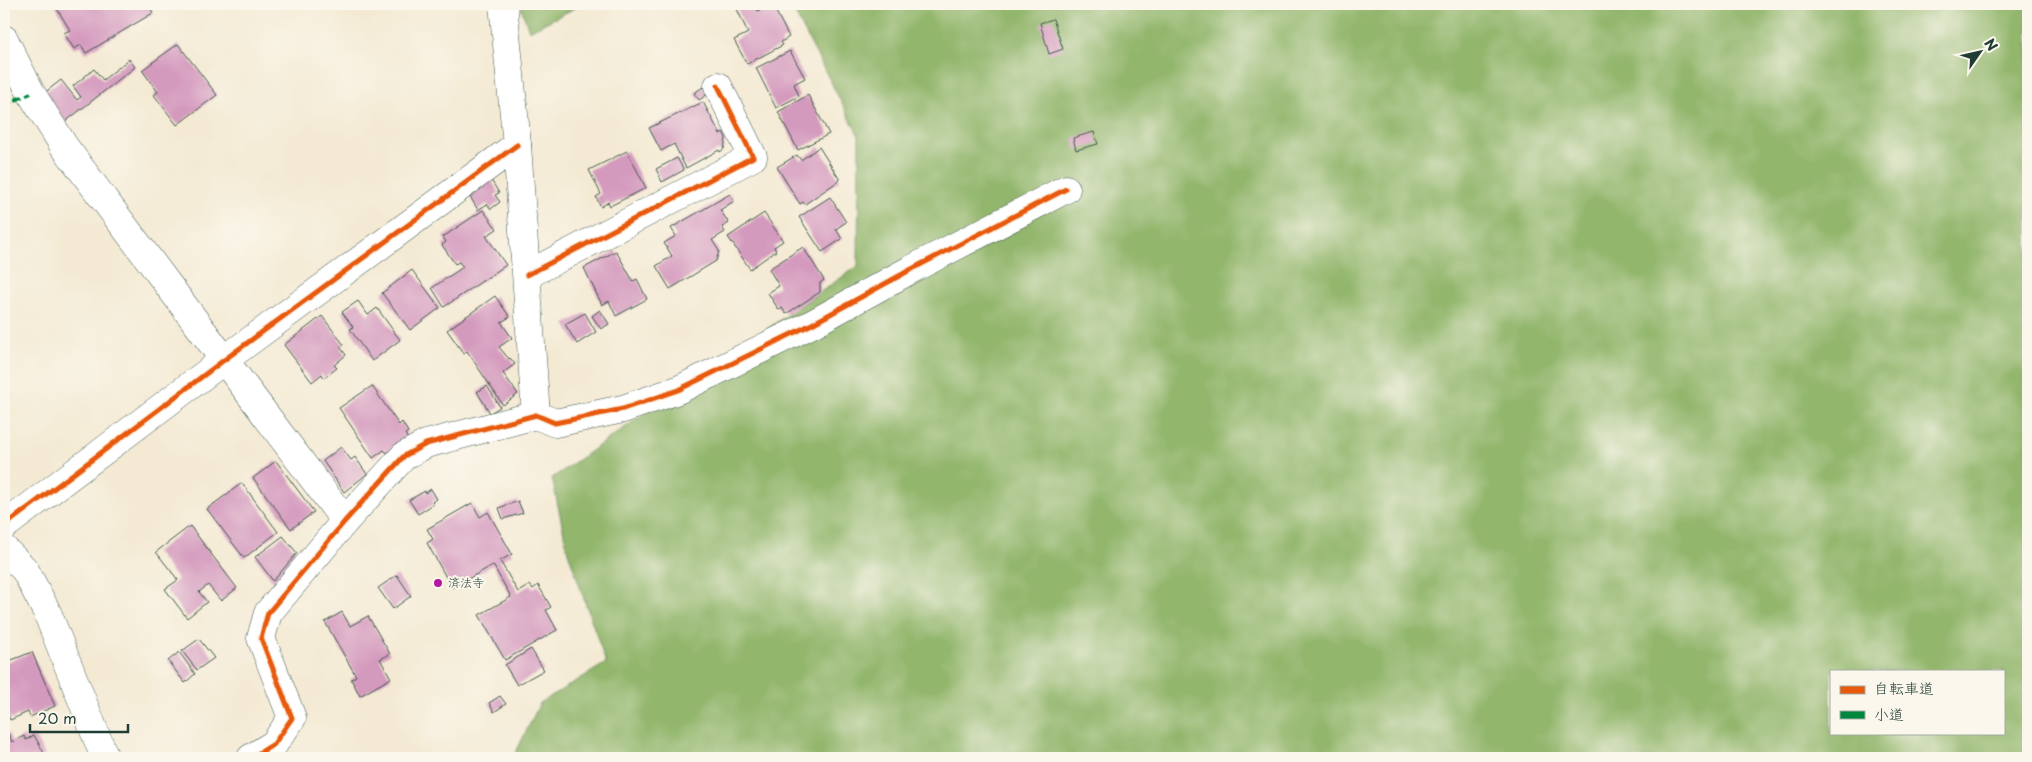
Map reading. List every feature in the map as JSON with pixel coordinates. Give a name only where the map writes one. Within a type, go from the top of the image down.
[{"type":"street","points":[[503,4],[517,144],[536,415]]},
{"type":"street","points":[[4,39],[31,93],[64,146],[345,521]]},
{"type":"street","points":[[527,275],[753,157],[718,86]]},
{"type":"street","points":[[4,526],[224,360],[517,144]]},
{"type":"street","points":[[251,758],[274,744],[292,718],[261,638],[268,613],[345,521],[404,456],[426,444],[536,415],[555,423],[623,409],[678,390],[812,324],[910,270],[1066,189]]},
{"type":"street","points":[[4,549],[25,570],[47,612],[105,758]]},
{"type":"green space","points":[[520,4],[583,4],[529,31]]},
{"type":"green space","points":[[790,4],[2028,4],[2028,758],[513,758],[540,703],[606,663],[568,552],[552,478],[858,266],[859,136]]},
{"type":"building","points":[[54,4],[148,4],[153,13],[86,53],[81,45],[74,49],[64,33],[70,30]]},
{"type":"building","points":[[747,4],[754,4],[758,11],[772,4],[789,37],[781,42],[783,45],[747,64],[734,40],[748,33],[737,9]]},
{"type":"building","points":[[1053,19],[1063,49],[1049,54],[1040,23]]},
{"type":"building","points":[[178,44],[217,95],[177,125],[154,95],[158,92],[142,70]]},
{"type":"building","points":[[790,51],[805,78],[794,84],[799,96],[776,108],[756,68]]},
{"type":"building","points":[[129,59],[135,67],[65,122],[43,94],[61,80],[77,100],[81,97],[73,86],[94,69],[103,80]]},
{"type":"building","points":[[703,87],[708,94],[699,100],[694,93]]},
{"type":"building","points":[[808,95],[829,134],[798,150],[778,112]]},
{"type":"building","points":[[703,102],[720,134],[723,132],[726,138],[724,149],[686,168],[674,144],[661,151],[649,128]]},
{"type":"building","points":[[1094,132],[1098,144],[1076,150],[1073,138]]},
{"type":"building","points":[[819,147],[840,180],[805,204],[803,202],[800,204],[777,167],[797,155],[801,160]]},
{"type":"building","points":[[627,151],[646,188],[610,206],[608,202],[601,207],[596,197],[601,194],[589,170]]},
{"type":"building","points":[[677,158],[684,170],[662,182],[656,169]]},
{"type":"building","points":[[491,180],[499,193],[495,195],[500,202],[491,209],[487,204],[478,210],[469,195]]},
{"type":"building","points":[[730,194],[734,201],[720,210],[729,223],[722,227],[725,232],[712,240],[719,251],[716,261],[670,289],[656,266],[672,256],[664,243],[676,236],[671,228]]},
{"type":"building","points":[[830,197],[846,222],[836,229],[842,239],[822,252],[799,217]]},
{"type":"building","points":[[483,210],[497,229],[486,236],[506,265],[444,307],[432,288],[463,267],[459,262],[455,264],[442,245],[446,242],[443,237]]},
{"type":"building","points":[[764,213],[783,241],[774,247],[776,251],[750,269],[728,237]]},
{"type":"building","points":[[803,247],[824,280],[820,283],[820,292],[786,314],[782,308],[779,310],[768,293],[779,286],[769,269]]},
{"type":"building","points":[[616,251],[633,281],[637,279],[647,299],[616,316],[609,301],[602,305],[584,268]]},
{"type":"building","points":[[412,270],[440,308],[410,330],[382,293]]},
{"type":"building","points":[[495,296],[510,317],[501,322],[512,338],[499,347],[515,364],[503,373],[518,394],[503,405],[467,351],[464,354],[447,330]]},
{"type":"building","points":[[358,301],[368,315],[377,308],[400,340],[372,361],[350,329],[353,327],[342,312]]},
{"type":"building","points":[[600,310],[609,324],[601,329],[592,316]]},
{"type":"building","points":[[585,313],[596,332],[577,344],[565,324]]},
{"type":"building","points":[[322,316],[344,345],[340,347],[346,355],[334,365],[337,368],[324,378],[322,374],[312,382],[284,345]]},
{"type":"building","points":[[372,386],[399,425],[402,422],[408,432],[405,434],[408,439],[387,453],[384,450],[373,458],[339,408]]},
{"type":"building","points":[[487,386],[500,407],[490,413],[477,392]]},
{"type":"building","points":[[341,447],[351,460],[355,457],[367,474],[344,492],[323,461]]},
{"type":"building","points":[[276,461],[314,512],[291,529],[253,478]]},
{"type":"building","points":[[242,483],[278,532],[244,558],[207,509]]},
{"type":"building","points":[[431,489],[437,499],[432,502],[434,504],[418,514],[409,500]]},
{"type":"building","points":[[518,501],[523,513],[503,519],[499,508]]},
{"type":"building","points":[[472,503],[480,517],[488,512],[512,554],[500,561],[518,592],[530,585],[533,589],[538,585],[551,607],[546,610],[557,630],[505,660],[479,615],[511,597],[493,565],[452,588],[427,543],[433,539],[427,529]]},
{"type":"building","points":[[190,526],[237,588],[221,601],[208,585],[199,592],[207,602],[187,618],[165,589],[178,580],[156,552]]},
{"type":"building","points":[[283,536],[297,553],[273,581],[255,557]]},
{"type":"building","points":[[397,575],[411,596],[393,609],[378,588]]},
{"type":"building","points":[[342,612],[350,626],[368,616],[390,654],[380,659],[391,678],[360,696],[351,679],[356,676],[325,622]]},
{"type":"building","points":[[199,639],[214,658],[197,670],[182,651]]},
{"type":"building","points":[[531,649],[544,670],[517,685],[505,665]]},
{"type":"building","points":[[32,652],[55,706],[30,717],[28,712],[10,720],[4,705],[4,663]]},
{"type":"building","points":[[179,652],[195,674],[185,683],[168,661]]},
{"type":"building","points":[[500,696],[506,704],[494,712],[489,703]]},
{"type":"building","points":[[8,733],[12,742],[24,736],[26,740],[34,735],[45,755],[39,758],[4,758],[4,735]]},
{"type":"marked path","points":[[4,105],[31,93]]},
{"type":"cycle path","points":[[527,275],[753,157],[718,86]]},
{"type":"cycle path","points":[[4,526],[224,360],[517,145]]},
{"type":"cycle path","points":[[251,758],[274,744],[292,718],[261,638],[268,613],[345,521],[404,456],[426,444],[536,415],[555,423],[623,409],[678,390],[812,324],[910,270],[1066,189]]},
{"type":"place","name":"済法寺","points":[[438,583]]}]
